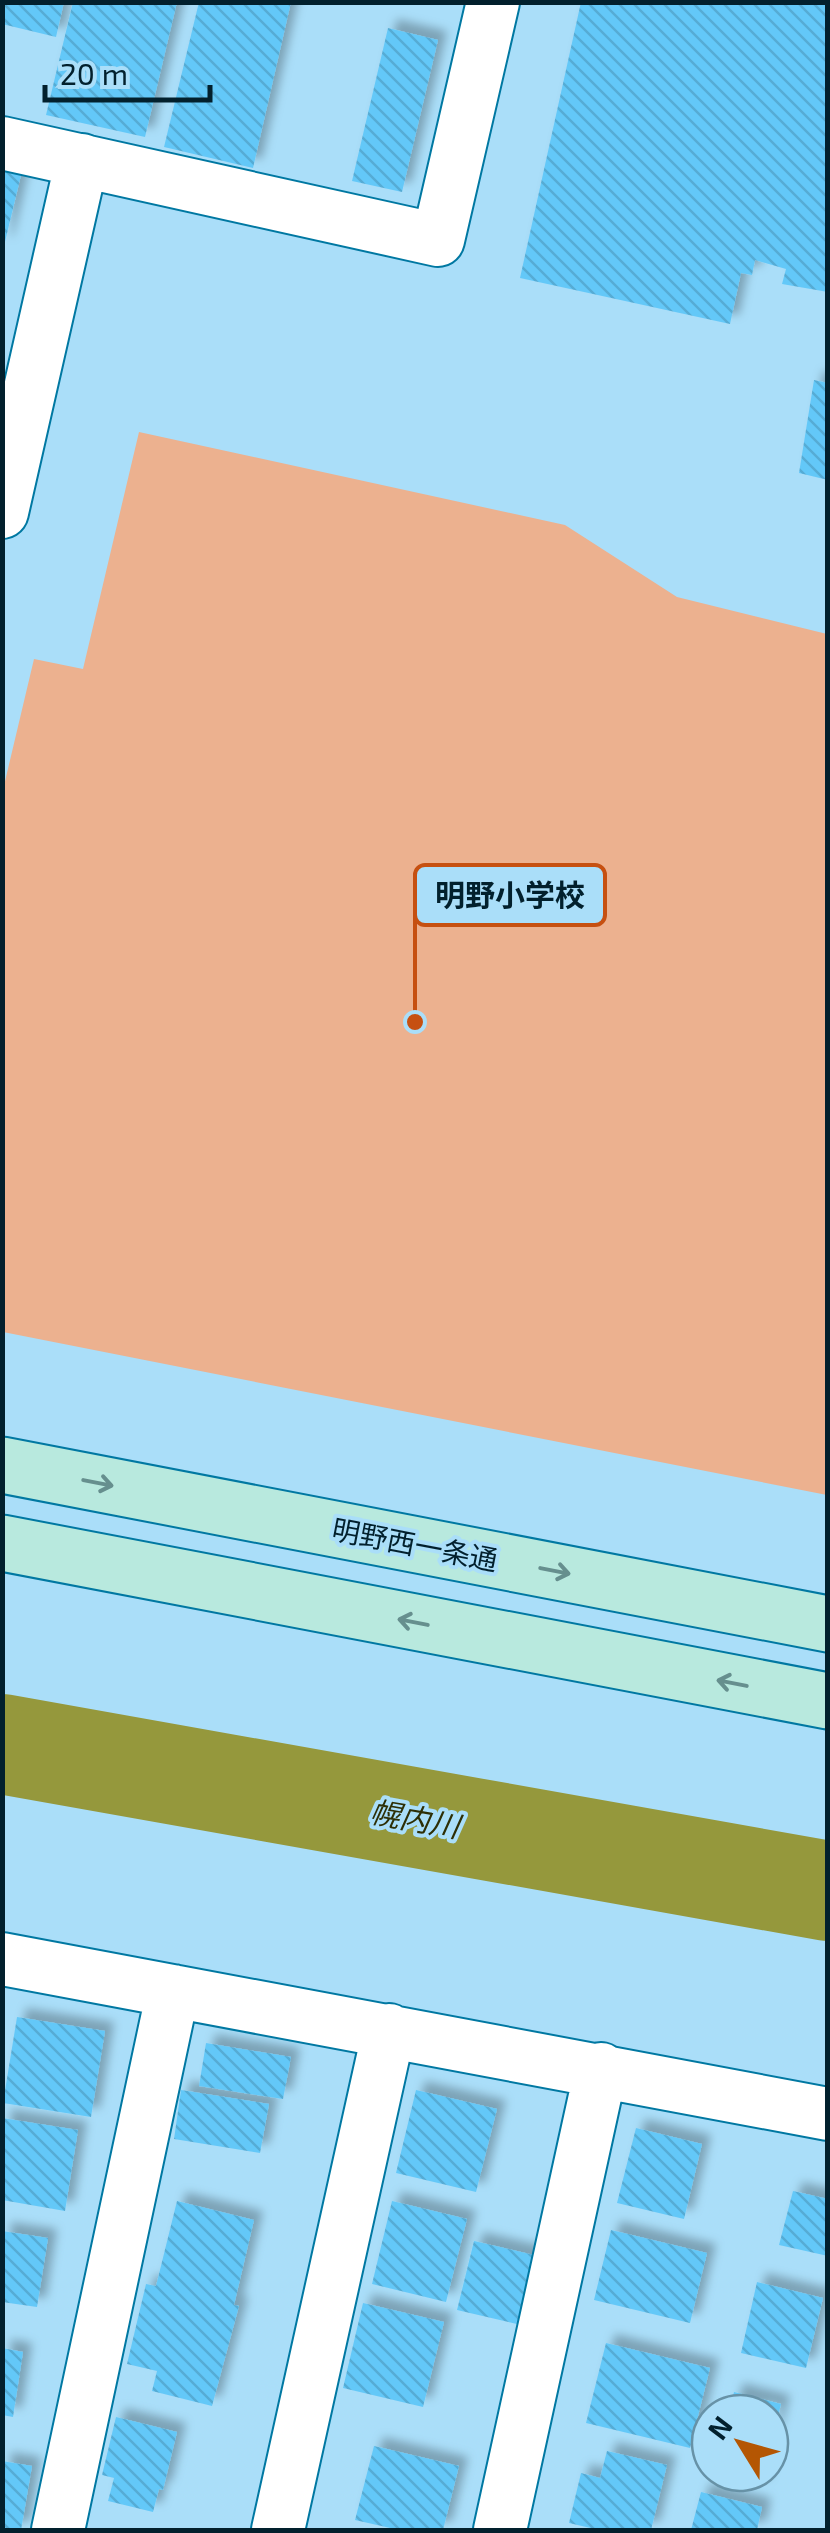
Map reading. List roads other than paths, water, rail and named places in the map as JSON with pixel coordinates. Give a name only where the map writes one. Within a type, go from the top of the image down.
[{"type":"street","points":[[2,143],[438,240],[493,2]]},
{"type":"street","points":[[2,512],[82,160]]},
{"type":"street","name":"明野西一条通","points":[[2,1465],[828,1624]]},
{"type":"street","points":[[2,1543],[828,1702]]},
{"type":"street","points":[[2,1958],[828,2114]]},
{"type":"street","points":[[58,2530],[173,1991]]},
{"type":"street","points":[[278,2530],[389,2030]]},
{"type":"street","points":[[500,2530],[601,2069]]},
{"type":"waterway","name":"幌内川","points":[[2,1744],[828,1891]]},
{"type":"place","name":"明野小学校","points":[[415,1022]]}]
